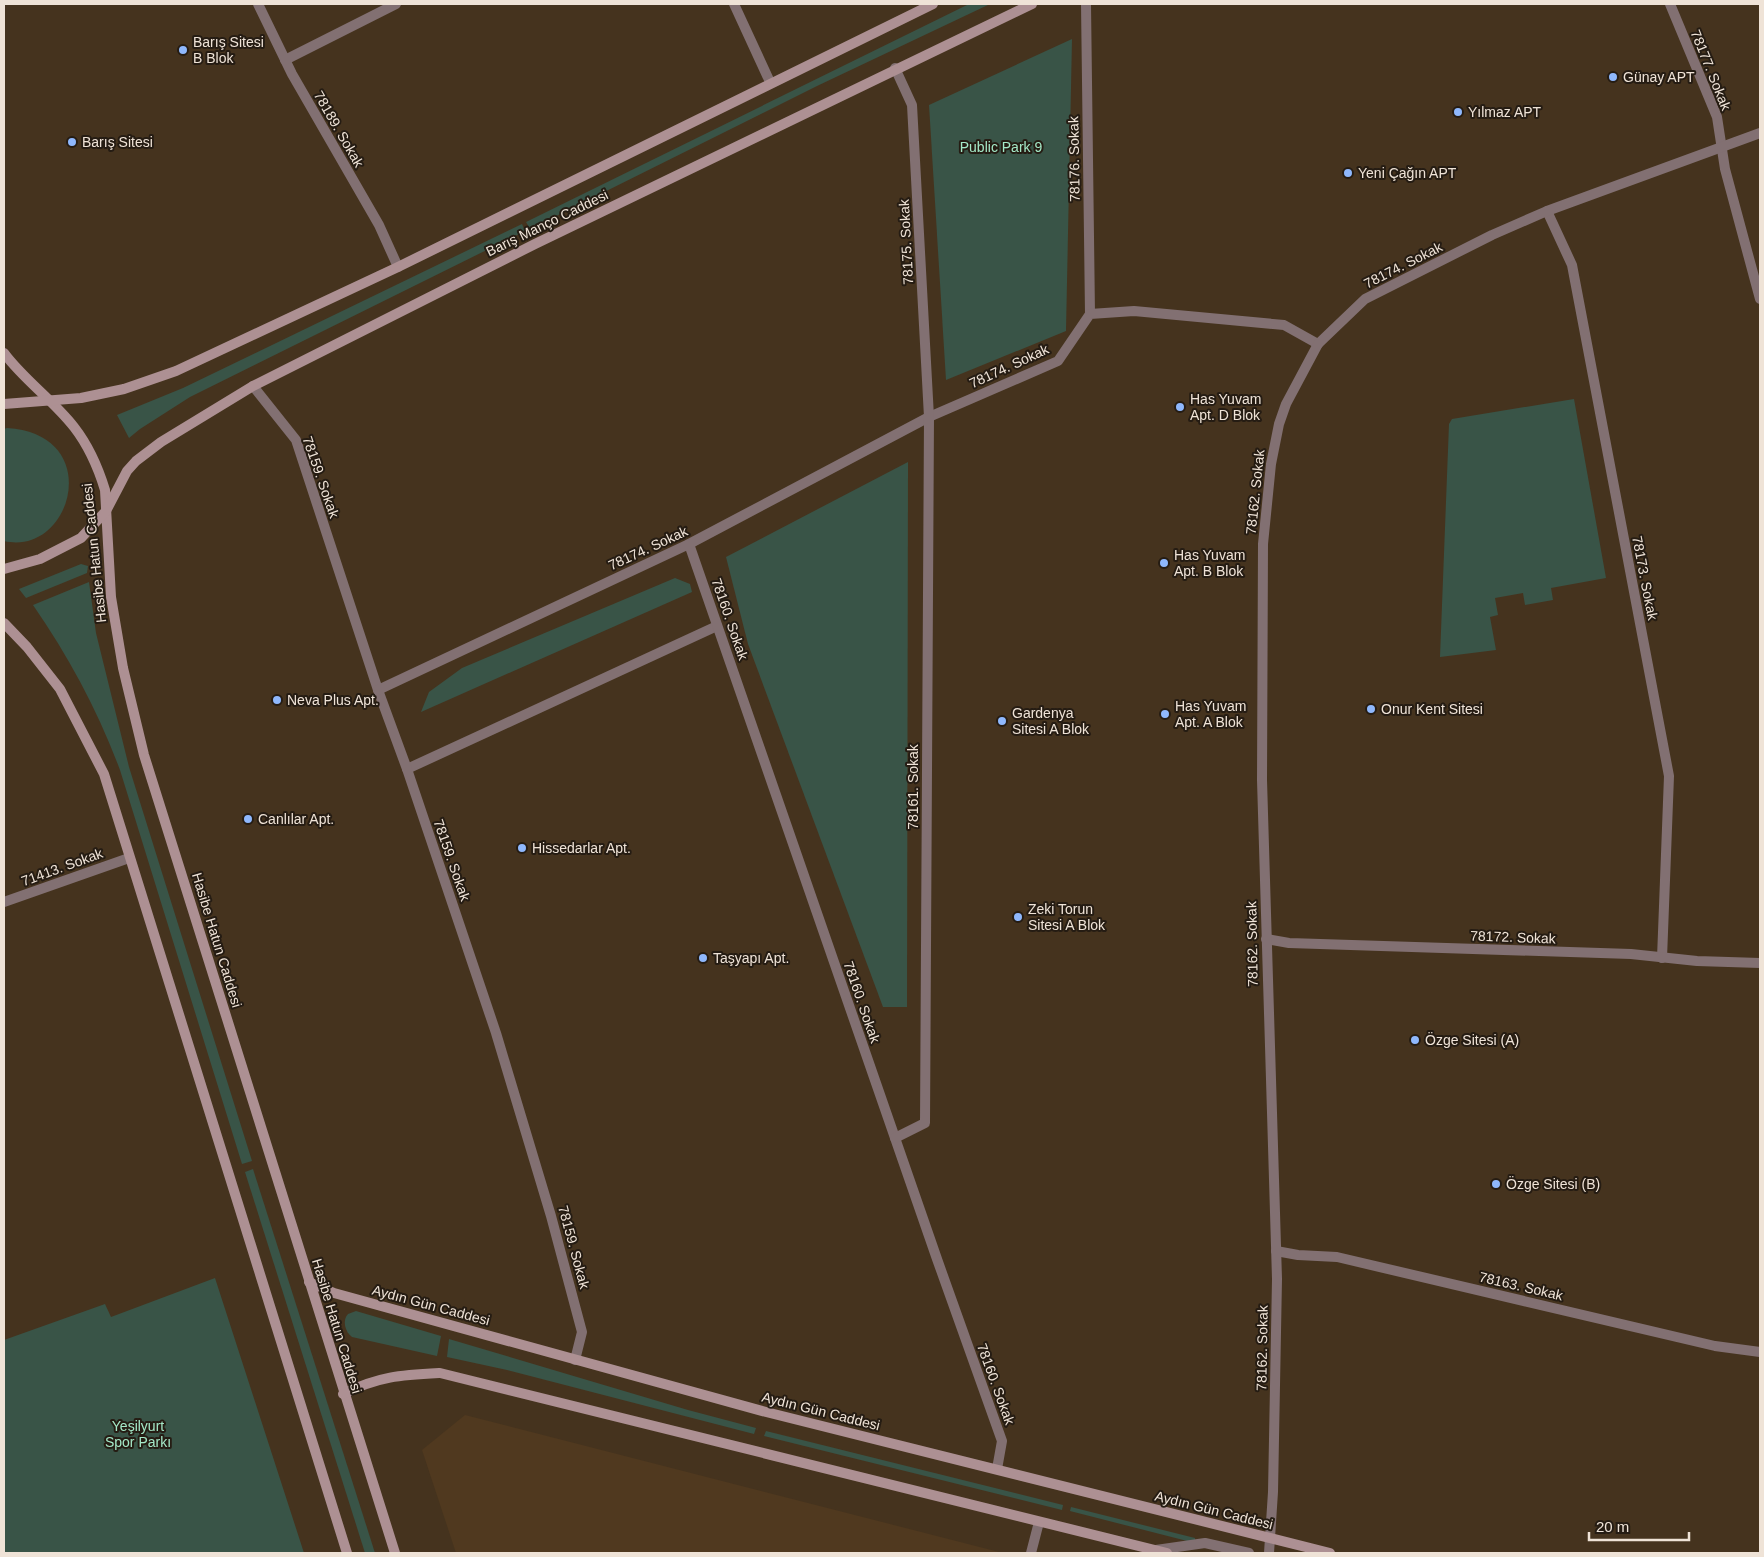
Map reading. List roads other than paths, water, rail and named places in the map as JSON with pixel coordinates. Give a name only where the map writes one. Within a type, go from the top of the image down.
[{"type":"main road","name":"Barış Manço Caddesi","points":[[4,404],[82,398],[124,389],[176,371],[398,267],[770,82],[933,4]]},
{"type":"main road","name":"Barış Manço Caddesi","points":[[4,569],[40,559],[82,538],[106,511],[127,471],[136,461],[161,442],[254,386],[527,248],[896,68],[1032,4]]},
{"type":"main road","name":"Hasibe Hatun Caddesi","points":[[4,353],[74,426],[87,446],[104,490],[111,597],[123,668],[144,754],[395,1553]]},
{"type":"main road","points":[[4,623],[27,647],[60,689],[104,774],[346,1553]]},
{"type":"main road","name":"Aydın Gün Caddesi","points":[[309,1282],[334,1293],[766,1412],[1330,1553]]},
{"type":"main road","points":[[344,1394],[367,1382],[394,1376],[440,1373],[1167,1553]]},
{"type":"street","name":"78189. Sokak","points":[[258,4],[284,60],[378,225],[398,267]]},
{"type":"street","points":[[284,60],[396,4]]},
{"type":"street","points":[[734,4],[770,82]]},
{"type":"street","name":"78176. Sokak","points":[[1086,4],[1090,314]]},
{"type":"street","name":"78177. Sokak","points":[[1670,4],[1717,117],[1725,169],[1760,299]]},
{"type":"street","name":"78175. Sokak","points":[[896,68],[912,105],[929,417]]},
{"type":"street","name":"78174. Sokak","points":[[1318,344],[1366,299],[1492,235],[1547,211],[1760,133]]},
{"type":"street","name":"78173. Sokak","points":[[1547,211],[1572,265],[1669,776],[1662,958]]},
{"type":"street","points":[[1090,314],[1134,311],[1284,325],[1318,344]]},
{"type":"street","name":"78174. Sokak","points":[[378,690],[689,544],[929,417],[1058,361],[1090,314]]},
{"type":"street","name":"78162. Sokak","points":[[1269,1553],[1273,1492],[1276,1251],[1262,780],[1264,534],[1271,464],[1278,424],[1286,404],[1318,344]]},
{"type":"street","name":"78159. Sokak","points":[[254,386],[296,440],[378,690],[496,1033],[551,1216],[582,1332],[575,1360]]},
{"type":"street","name":"78161. Sokak","points":[[895,1138],[925,1123],[929,417]]},
{"type":"street","name":"78160. Sokak","points":[[689,544],[1002,1441],[996,1469]]},
{"type":"street","points":[[407,770],[717,626]]},
{"type":"street","name":"71413. Sokak","points":[[4,902],[129,858]]},
{"type":"street","name":"78172. Sokak","points":[[1266,939],[1289,943],[1631,954],[1697,961],[1760,963]]},
{"type":"street","name":"78163. Sokak","points":[[1276,1251],[1298,1255],[1337,1257],[1715,1346],[1760,1352]]},
{"type":"street","points":[[1031,1553],[1039,1522]]},
{"type":"street","points":[[1155,1550],[1205,1543],[1249,1553]]},
{"type":"place","name":"Barış Sitesi B Blok","points":[[183,50]]},
{"type":"place","name":"Günay APT","points":[[1613,77]]},
{"type":"place","name":"Yılmaz APT","points":[[1458,112]]},
{"type":"place","name":"Barış Sitesi","points":[[72,142]]},
{"type":"place","name":"Yeni Çağın APT","points":[[1348,173]]},
{"type":"place","name":"Has Yuvam Apt. D Blok","points":[[1180,407]]},
{"type":"place","name":"Has Yuvam Apt. B Blok","points":[[1164,563]]},
{"type":"place","name":"Neva Plus Apt.","points":[[277,700]]},
{"type":"place","name":"Onur Kent Sitesi","points":[[1371,709]]},
{"type":"place","name":"Has Yuvam Apt. A Blok","points":[[1165,714]]},
{"type":"place","name":"Gardenya Sitesi A Blok","points":[[1002,721]]},
{"type":"place","name":"Canlılar Apt.","points":[[248,819]]},
{"type":"place","name":"Hissedarlar Apt.","points":[[522,848]]},
{"type":"place","name":"Zeki Torun Sitesi A Blok","points":[[1018,917]]},
{"type":"place","name":"Taşyapı Apt.","points":[[703,958]]},
{"type":"place","name":"Özge Sitesi (A)","points":[[1415,1040]]},
{"type":"place","name":"Özge Sitesi (B)","points":[[1496,1184]]},
{"type":"park label","name":"Public Park 9","points":[[1001,147]]},
{"type":"park label","name":"Yeşilyurt Spor Parkı","points":[[138,1434]]}]
